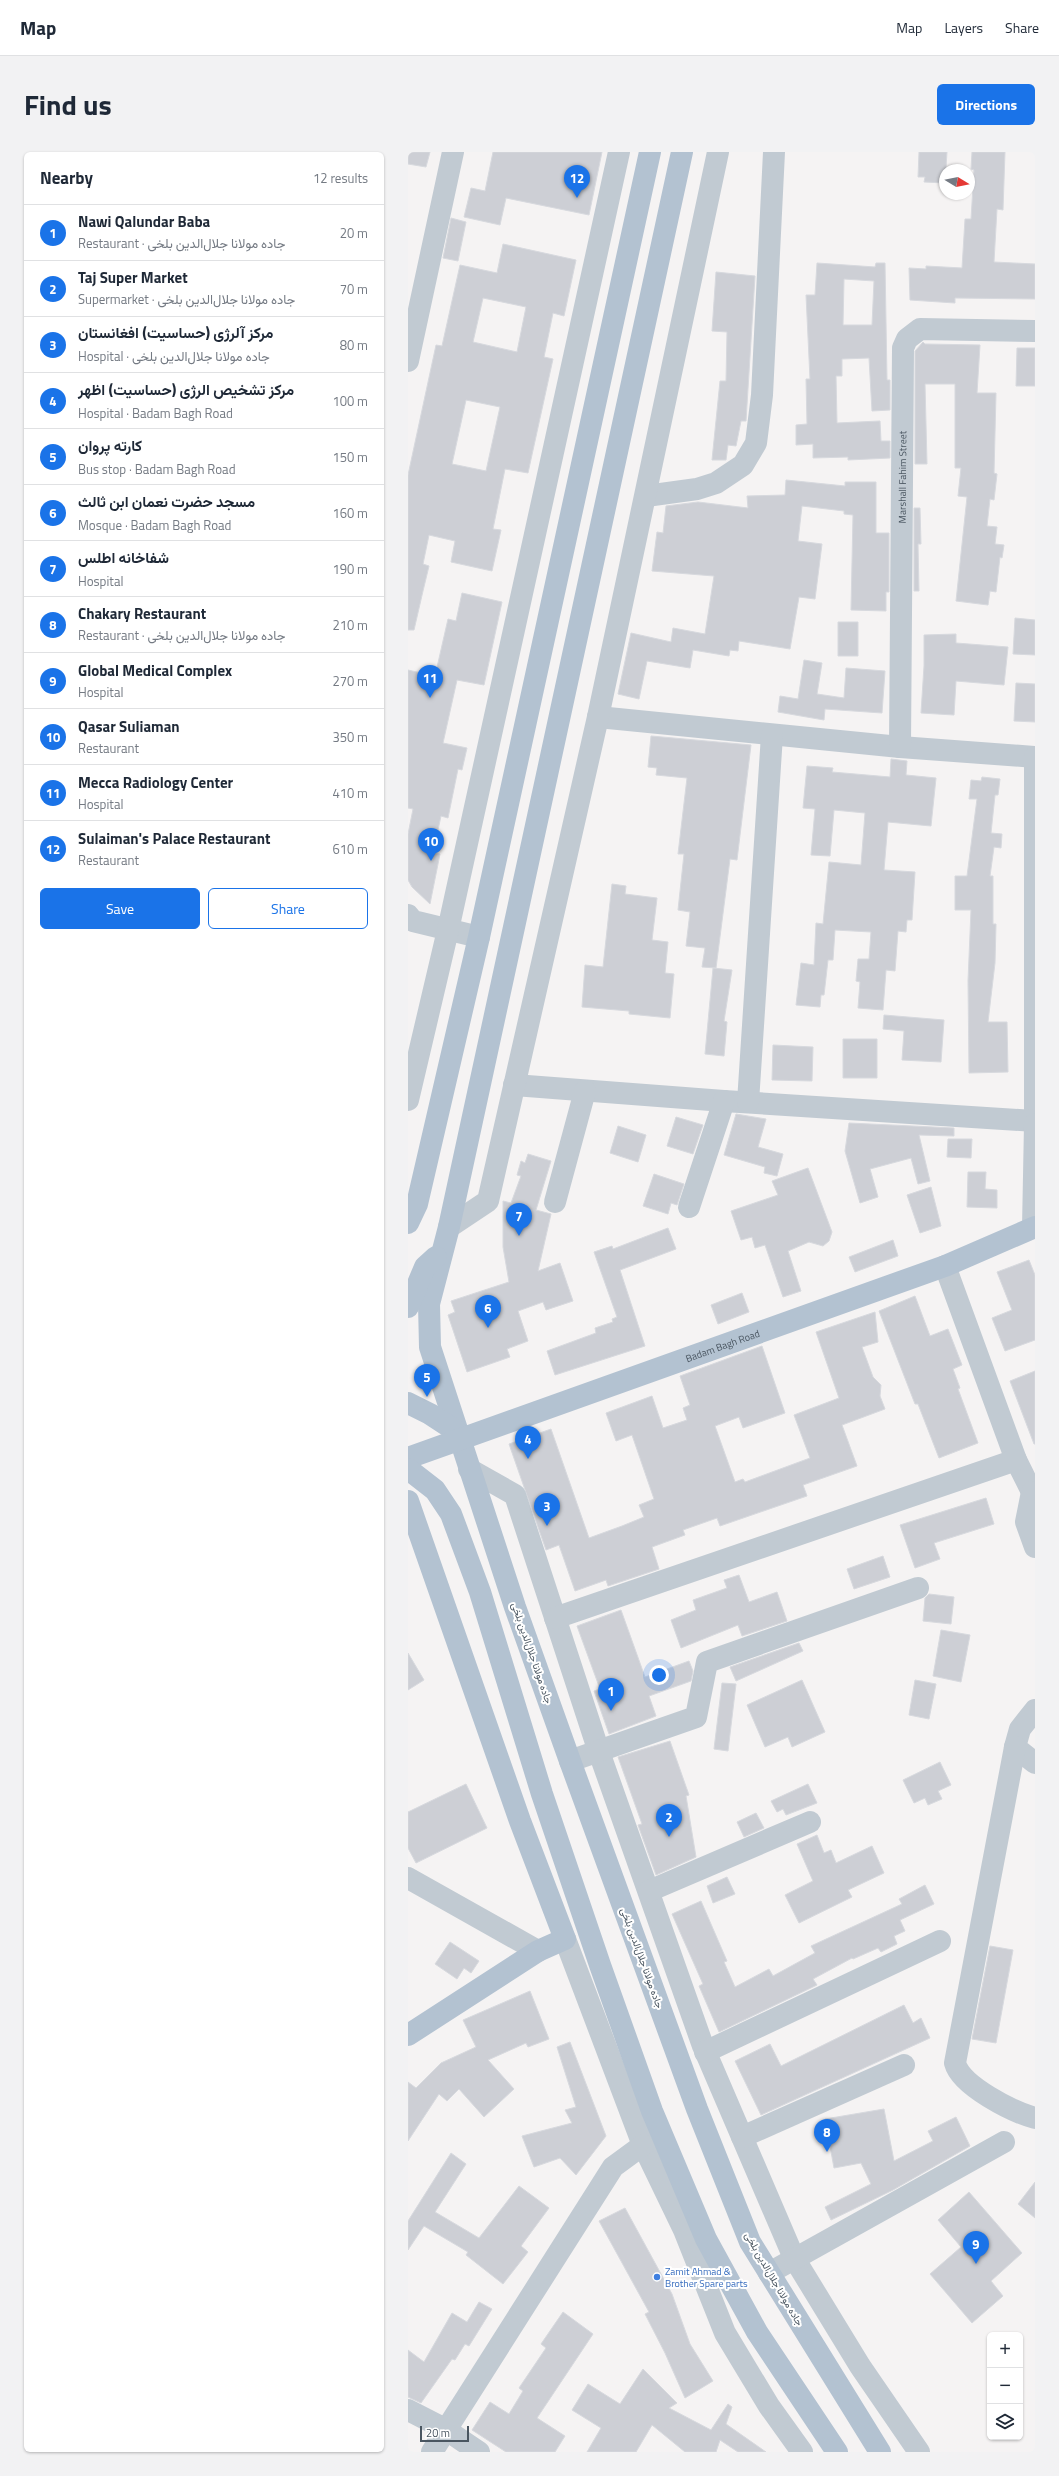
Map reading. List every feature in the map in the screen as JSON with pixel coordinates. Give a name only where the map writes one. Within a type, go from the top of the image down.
[{"type":"main road","points":[[411,1209],[479,937],[650,152]]},
{"type":"main road","name":"جاده مولانا جلال‌الدین بلخی","points":[[682,152],[449,1227],[429,1304],[430,1347],[469,1469],[570,1761],[697,2109],[750,2242],[880,2452]]},
{"type":"main road","name":"Badam Bagh Road","points":[[408,1458],[458,1435],[945,1266],[1034,1227]]},
{"type":"main road","points":[[408,1307],[425,1267],[443,1250]]},
{"type":"main road","points":[[408,1404],[430,1414],[458,1435]]},
{"type":"main road","points":[[408,1469],[435,1490],[451,1514],[480,1592],[540,1787],[600,1965],[652,2111],[703,2232],[757,2332],[836,2452]]},
{"type":"main road","points":[[408,1501],[520,1821],[565,1939],[538,1951],[408,2035]]},
{"type":"street","points":[[408,361],[453,152]]},
{"type":"street","points":[[408,1100],[448,930],[619,152]]},
{"type":"street","points":[[449,1227],[488,1201],[598,717],[718,152]]},
{"type":"street","points":[[646,496],[697,489],[716,483],[743,465],[756,443],[762,395],[774,152]]},
{"type":"street","name":"Marshall Fahim Street","points":[[900,747],[903,348],[908,339],[920,329],[1035,331]]},
{"type":"street","points":[[598,717],[900,747],[1035,757],[1035,1111]]},
{"type":"street","points":[[748,1102],[772,735]]},
{"type":"street","points":[[408,915],[413,921],[479,937]]},
{"type":"street","points":[[514,1085],[724,1101],[1035,1121]]},
{"type":"street","points":[[555,1202],[585,1091]]},
{"type":"street","points":[[689,1207],[724,1101]]},
{"type":"street","points":[[1034,1227],[1035,1124]]},
{"type":"street","points":[[945,1266],[1016,1460],[1033,1492],[1026,1522],[1035,1547]]},
{"type":"street","points":[[555,1618],[1016,1460]]},
{"type":"street","points":[[469,1469],[515,1495],[599,1752],[705,2052],[794,2258],[860,2366],[919,2452]]},
{"type":"street","points":[[570,1761],[696,1717],[707,1662],[918,1588]]},
{"type":"street","points":[[1035,1710],[1020,1729],[1015,1747],[955,2063],[962,2077],[991,2097],[1023,2115],[1035,2118]]},
{"type":"street","points":[[1015,1747],[1035,1762]]},
{"type":"street","points":[[649,1891],[810,1822]]},
{"type":"street","points":[[408,1878],[538,1951]]},
{"type":"street","points":[[565,1939],[643,2145],[684,2230],[725,2333],[769,2406],[802,2452]]},
{"type":"street","points":[[705,2052],[940,1941]]},
{"type":"street","points":[[742,2137],[904,2065]]},
{"type":"street","points":[[769,2273],[1004,2142]]},
{"type":"street","points":[[432,2452],[613,2167],[643,2145]]},
{"type":"street","points":[[408,2410],[446,2429],[479,2452]]},
{"type":"building","points":[[408,152],[430,152],[426,167],[408,164]]},
{"type":"building","points":[[493,152],[602,152],[589,215],[506,198],[500,225],[464,217],[471,188],[485,191]]},
{"type":"building","points":[[919,152],[947,152],[946,164],[939,164],[939,183],[924,182],[925,177],[918,177]]},
{"type":"building","points":[[972,152],[1005,152],[1003,210],[997,209],[994,262],[1035,264],[1035,299],[955,298],[955,303],[910,300],[909,268],[926,269],[926,266],[962,268],[965,219],[971,219],[972,200],[975,200],[975,164],[971,164]]},
{"type":"building","points":[[451,218],[466,222],[458,261],[443,258]]},
{"type":"building","points":[[503,244],[576,260],[564,316],[553,313],[544,357],[553,359],[528,473],[505,469],[493,529],[501,530],[492,571],[451,562],[455,541],[429,535],[423,564],[429,566],[414,630],[408,630],[408,475],[436,345],[442,346],[460,265],[497,273]],"holes":[[[483,298],[526,307],[517,352],[473,342]],[[466,400],[500,407],[486,471],[452,464]]]},
{"type":"building","points":[[817,263],[875,267],[876,263],[885,263],[887,380],[890,380],[890,410],[872,411],[869,358],[842,359],[842,376],[836,376],[837,423],[880,421],[881,441],[890,441],[890,458],[848,460],[848,457],[813,458],[813,444],[796,445],[796,425],[807,424],[806,379],[810,379],[806,295],[815,295]],"holes":[[[844,279],[874,281],[872,325],[843,325]]]},
{"type":"building","points":[[716,272],[755,276],[746,421],[741,421],[736,446],[728,445],[726,460],[712,460],[720,381],[726,381],[727,332],[712,331]]},
{"type":"building","points":[[923,342],[925,344],[980,345],[977,393],[996,393],[994,473],[997,474],[994,500],[990,499],[987,526],[997,527],[995,544],[1004,545],[1002,558],[1000,557],[996,592],[990,591],[988,605],[956,601],[967,497],[958,496],[961,468],[955,468],[955,384],[925,384],[927,464],[915,464],[915,351]]},
{"type":"building","points":[[1017,348],[1035,348],[1035,386],[1016,386]]},
{"type":"building","points":[[786,480],[845,486],[845,482],[876,482],[876,533],[889,533],[889,592],[886,592],[886,611],[851,610],[853,515],[844,514],[844,511],[802,506],[798,541],[822,544],[815,599],[799,597],[790,649],[739,641],[738,651],[730,650],[729,656],[693,650],[690,668],[647,661],[639,699],[618,694],[631,633],[671,642],[673,628],[705,634],[714,576],[652,571],[657,532],[663,533],[666,506],[698,502],[748,508],[747,496],[785,495]]},
{"type":"building","points":[[914,508],[920,508],[921,544],[918,544],[919,591],[914,591]]},
{"type":"building","points":[[462,593],[502,602],[484,685],[457,680],[443,743],[467,748],[462,770],[458,769],[448,818],[441,816],[433,853],[440,854],[430,904],[412,887],[408,880],[408,834],[413,809],[408,808],[408,670],[435,676],[448,619],[456,621]]},
{"type":"building","points":[[1015,618],[1035,620],[1035,655],[1013,654]]},
{"type":"building","points":[[838,622],[858,622],[858,656],[838,656]]},
{"type":"building","points":[[956,634],[956,643],[1008,647],[1004,685],[956,681],[954,715],[921,713],[924,635]]},
{"type":"building","points":[[804,660],[822,663],[817,694],[844,698],[846,668],[885,671],[882,713],[825,709],[824,720],[778,712],[780,696],[798,699]]},
{"type":"building","points":[[1016,683],[1035,684],[1035,722],[1014,721]]},
{"type":"building","points":[[651,736],[751,745],[737,860],[730,859],[716,968],[702,967],[705,948],[686,946],[690,912],[678,910],[684,854],[678,854],[687,778],[656,775],[657,768],[648,767]]},
{"type":"building","points":[[891,759],[907,761],[906,775],[936,778],[931,826],[888,822],[884,870],[915,872],[912,920],[907,920],[906,932],[898,931],[895,971],[886,970],[883,1010],[858,1008],[860,982],[856,981],[858,959],[869,959],[871,932],[835,930],[833,960],[828,960],[824,995],[821,995],[820,1007],[796,1005],[801,963],[814,965],[816,923],[823,924],[829,862],[861,865],[865,813],[834,810],[830,856],[811,855],[815,809],[803,808],[807,766],[833,768],[832,772],[890,777]]},
{"type":"building","points":[[982,777],[1000,779],[998,795],[995,795],[991,833],[1002,834],[1001,848],[994,847],[990,876],[993,876],[993,924],[996,924],[995,963],[988,1022],[1007,1022],[1008,1072],[969,1073],[968,981],[971,910],[955,910],[955,876],[967,876],[977,799],[969,799],[971,780],[981,781]]},
{"type":"building","points":[[612,884],[626,886],[625,894],[657,898],[652,940],[668,942],[665,973],[674,974],[670,1018],[629,1014],[629,1011],[582,1007],[585,965],[603,967]]},
{"type":"building","points":[[713,968],[732,970],[724,1021],[727,1022],[724,1056],[705,1054]]},
{"type":"building","points":[[884,1015],[944,1020],[941,1062],[902,1060],[904,1031],[883,1029]]},
{"type":"building","points":[[843,1039],[877,1039],[877,1078],[843,1078]]},
{"type":"building","points":[[773,1045],[813,1047],[812,1081],[772,1080]]},
{"type":"building","points":[[736,1114],[766,1119],[758,1147],[783,1154],[777,1176],[764,1173],[765,1167],[724,1155]]},
{"type":"building","points":[[676,1117],[703,1125],[693,1154],[667,1146]]},
{"type":"building","points":[[849,1123],[954,1128],[954,1136],[919,1135],[930,1181],[918,1184],[911,1158],[870,1169],[878,1197],[860,1203],[845,1151]]},
{"type":"building","points":[[618,1126],[646,1135],[638,1162],[610,1153]]},
{"type":"building","points":[[948,1139],[972,1139],[971,1158],[947,1157]]},
{"type":"building","points":[[528,1154],[551,1161],[536,1210],[551,1214],[538,1271],[560,1263],[573,1301],[546,1310],[543,1302],[518,1311],[528,1341],[507,1349],[510,1357],[467,1372],[448,1315],[455,1312],[451,1301],[509,1282],[503,1247],[503,1201],[511,1203],[521,1176],[517,1175],[521,1161],[525,1163]]},
{"type":"building","points":[[808,1168],[832,1232],[829,1241],[823,1246],[809,1242],[788,1251],[801,1291],[783,1297],[765,1245],[755,1248],[752,1237],[741,1240],[731,1211],[778,1195],[772,1181]]},
{"type":"building","points":[[968,1172],[986,1172],[985,1189],[997,1190],[997,1208],[967,1207]]},
{"type":"building","points":[[654,1174],[684,1184],[677,1205],[671,1203],[668,1214],[643,1206]]},
{"type":"building","points":[[931,1187],[941,1226],[920,1233],[907,1195]]},
{"type":"building","points":[[668,1228],[676,1249],[620,1270],[645,1346],[555,1375],[547,1351],[596,1333],[595,1328],[613,1322],[612,1319],[617,1317],[594,1252],[612,1246],[613,1249]]},
{"type":"building","points":[[893,1240],[898,1256],[855,1272],[849,1257]]},
{"type":"building","points":[[1029,1260],[1035,1275],[1035,1340],[1005,1351],[992,1318],[1012,1310],[997,1272]]},
{"type":"building","points":[[742,1293],[749,1312],[718,1324],[711,1305]]},
{"type":"building","points":[[915,1296],[930,1336],[948,1329],[962,1365],[953,1369],[960,1388],[958,1389],[978,1443],[939,1458],[918,1404],[915,1404],[879,1311]]},
{"type":"building","points":[[875,1312],[878,1342],[862,1347],[873,1377],[881,1385],[880,1396],[885,1409],[842,1425],[857,1466],[803,1485],[807,1496],[720,1526],[717,1518],[683,1530],[685,1535],[652,1547],[659,1569],[608,1586],[606,1580],[575,1591],[559,1545],[546,1550],[509,1444],[551,1429],[589,1538],[622,1526],[644,1517],[639,1505],[654,1499],[632,1435],[616,1441],[606,1413],[652,1396],[663,1428],[687,1420],[683,1408],[690,1405],[680,1376],[762,1346],[785,1413],[743,1428],[739,1417],[715,1426],[735,1482],[743,1479],[745,1482],[810,1458],[794,1415],[839,1398],[816,1332]]},
{"type":"building","points":[[1035,1371],[1035,1444],[1034,1444],[1010,1381]]},
{"type":"building","points":[[986,1498],[994,1524],[934,1543],[940,1559],[915,1568],[900,1525]]},
{"type":"building","points":[[883,1556],[890,1577],[854,1589],[847,1569]]},
{"type":"building","points":[[739,1575],[749,1602],[777,1592],[787,1621],[742,1636],[738,1625],[681,1648],[671,1620],[696,1610],[693,1600],[727,1588],[724,1580]]},
{"type":"building","points":[[929,1594],[954,1597],[951,1624],[923,1621],[925,1598]]},
{"type":"building","points":[[621,1610],[645,1677],[689,1661],[693,1671],[691,1681],[649,1696],[656,1716],[609,1734],[594,1691],[600,1689],[577,1626]]},
{"type":"building","points":[[941,1630],[970,1635],[961,1682],[933,1676]]},
{"type":"building","points":[[799,1643],[803,1651],[736,1681],[730,1667]]},
{"type":"building","points":[[408,1653],[424,1680],[408,1690]]},
{"type":"building","points":[[802,1680],[825,1732],[792,1747],[788,1737],[765,1747],[747,1705]]},
{"type":"building","points":[[915,1680],[936,1684],[929,1719],[909,1715]]},
{"type":"building","points":[[722,1683],[736,1684],[728,1751],[714,1749]]},
{"type":"building","points":[[670,1741],[689,1795],[686,1796],[696,1857],[656,1875],[638,1825],[642,1824],[618,1757]]},
{"type":"building","points":[[940,1762],[951,1785],[938,1791],[942,1799],[928,1805],[925,1798],[914,1803],[903,1780]]},
{"type":"building","points":[[466,1784],[487,1828],[416,1863],[408,1848],[408,1812]]},
{"type":"building","points":[[808,1784],[817,1803],[786,1815],[783,1809],[777,1812],[771,1801]]},
{"type":"building","points":[[756,1813],[764,1828],[744,1837],[737,1822]]},
{"type":"building","points":[[817,1835],[824,1853],[831,1850],[836,1863],[872,1846],[884,1873],[848,1890],[852,1897],[799,1923],[785,1895],[813,1881],[797,1844]]},
{"type":"building","points":[[727,1877],[735,1894],[713,1903],[707,1886]]},
{"type":"building","points":[[925,1885],[934,1904],[900,1920],[905,1931],[894,1936],[897,1944],[881,1952],[878,1948],[853,1959],[852,1958],[813,1979],[817,1985],[719,2032],[699,1986],[703,1984],[672,1914],[701,1901],[727,1961],[724,1962],[735,1987],[769,1969],[773,1976],[815,1953],[811,1946],[902,1904],[899,1899]]},
{"type":"building","points":[[450,1942],[479,1961],[471,1973],[464,1968],[457,1979],[435,1964]]},
{"type":"building","points":[[990,1946],[1013,1950],[996,2043],[972,2039]]},
{"type":"building","points":[[530,1991],[549,2039],[528,2047],[526,2043],[488,2060],[514,2089],[484,2117],[459,2089],[447,2101],[439,2094],[408,2141],[408,2082],[416,2088],[441,2063],[476,2047],[463,2020]]},
{"type":"building","points":[[904,2005],[913,2023],[921,2018],[930,2038],[761,2115],[735,2061],[770,2044],[781,2066]]},
{"type":"building","points":[[570,2042],[606,2136],[576,2175],[560,2158],[534,2167],[522,2136],[572,2123],[565,2110],[576,2107],[557,2047]]},
{"type":"building","points":[[884,2109],[894,2161],[933,2141],[928,2131],[956,2117],[970,2146],[893,2190],[831,2220],[825,2207],[871,2184],[861,2163],[834,2168],[825,2119]]},
{"type":"building","points":[[451,2153],[466,2164],[435,2212],[479,2238],[519,2186],[549,2208],[521,2246],[528,2252],[503,2284],[466,2255],[468,2252],[424,2226],[408,2250],[408,2221]]},
{"type":"building","points":[[1035,2182],[1035,2218],[1018,2204]]},
{"type":"building","points":[[969,2192],[1022,2253],[991,2281],[1003,2296],[972,2323],[930,2274],[961,2247],[938,2220]]},
{"type":"building","points":[[625,2208],[672,2294],[690,2344],[713,2381],[685,2398],[665,2353],[645,2314],[649,2312],[599,2221]]},
{"type":"building","points":[[479,2302],[492,2309],[469,2346],[465,2344],[455,2360],[452,2359],[421,2403],[408,2397],[408,2350],[424,2362],[452,2313],[467,2322]]},
{"type":"building","points":[[563,2312],[593,2334],[537,2418],[565,2436],[555,2452],[506,2452],[472,2430],[490,2402],[509,2414],[523,2391],[519,2388],[546,2348],[541,2344]]},
{"type":"building","points":[[643,2369],[677,2403],[669,2408],[711,2430],[728,2404],[732,2407],[726,2424],[766,2452],[738,2452],[720,2440],[716,2452],[685,2452],[652,2425],[636,2452],[587,2452],[601,2428],[572,2410],[588,2384],[620,2404]]},
{"type":"place","name":"Sulaiman's Palace Restaurant","points":[[577,198]]},
{"type":"place","name":"Mecca Radiology Center","points":[[430,698]]},
{"type":"place","name":"Qasar Suliaman","points":[[431,861]]},
{"type":"place","name":"شفاخانه اطلس","points":[[519,1236]]},
{"type":"place","name":"مسجد حضرت نعمان ابن ثالث","points":[[488,1328]]},
{"type":"place","name":"کارته پروان","points":[[427,1397]]},
{"type":"place","name":"مرکز تشخیص الرژی (حساسیت) اظهر","points":[[528,1459]]},
{"type":"place","name":"مرکز آلرژی (حساسیت) افغانستان","points":[[547,1526]]},
{"type":"place","name":"Nawi Qalundar Baba","points":[[611,1711]]},
{"type":"place","name":"Taj Super Market","points":[[669,1837]]},
{"type":"place","name":"Chakary Restaurant","points":[[827,2152]]},
{"type":"place","name":"Global Medical Complex","points":[[976,2264]]},
{"type":"place","name":"Zamit Ahmad & Brother Spare parts","points":[[657,2277]]}]
